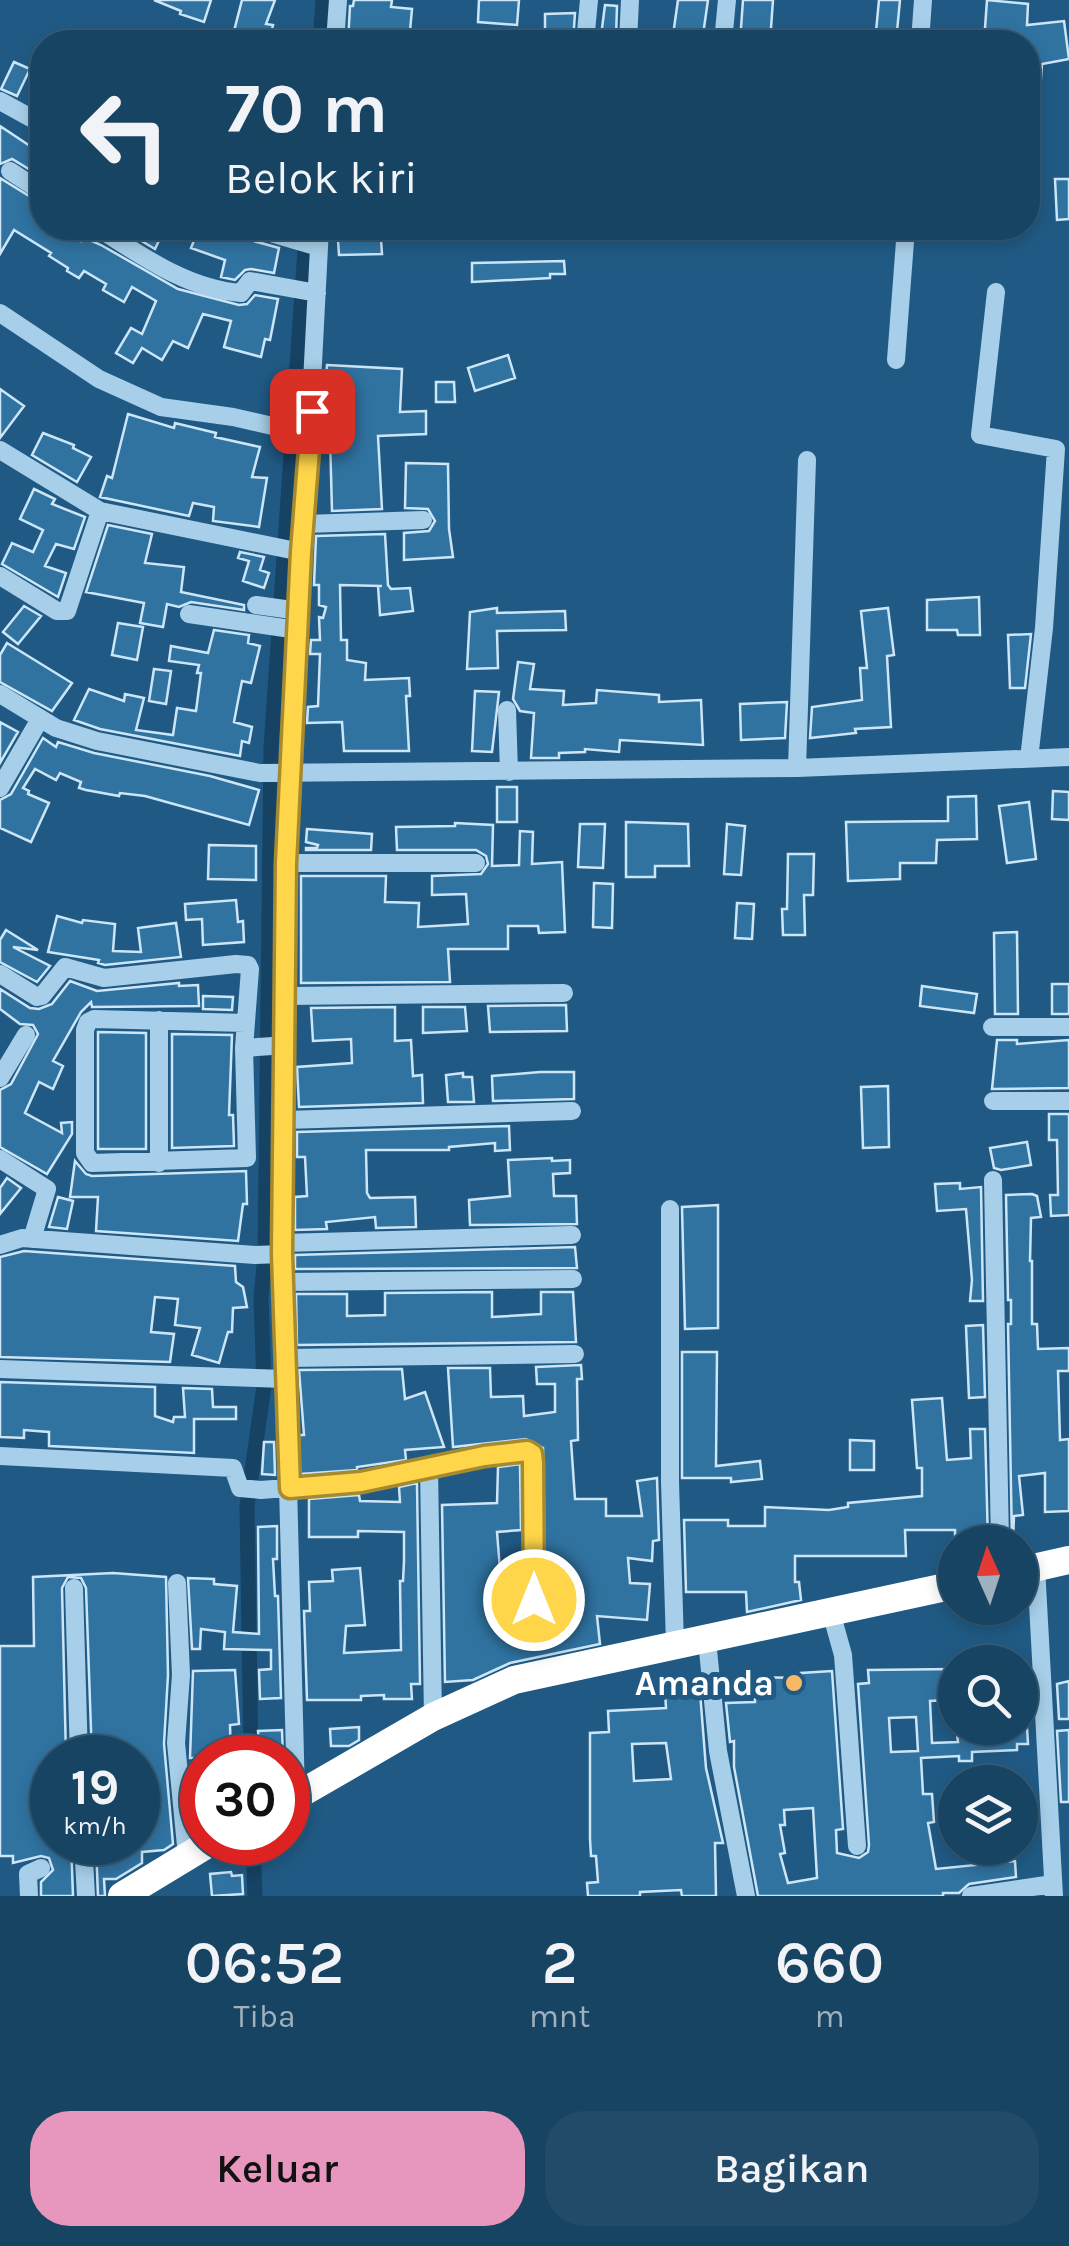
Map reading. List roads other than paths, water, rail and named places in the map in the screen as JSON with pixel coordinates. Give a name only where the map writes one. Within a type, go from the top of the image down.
[{"type":"highway","points":[[1038,1567],[1069,1560]]},
{"type":"highway","points":[[310,1788],[433,1716],[514,1680],[938,1589]]},
{"type":"highway","points":[[137,1891],[180,1862]]},
{"type":"street","points":[[336,30],[338,0]]},
{"type":"street","points":[[587,30],[590,0]]},
{"type":"street","points":[[629,30],[630,0]]},
{"type":"street","points":[[724,30],[726,0]]},
{"type":"street","points":[[921,30],[924,0]]},
{"type":"street","points":[[0,102],[30,118]]},
{"type":"street","points":[[10,170],[30,184]]},
{"type":"street","points":[[117,240],[160,268],[220,291],[241,293],[250,281],[317,293]]},
{"type":"street","points":[[292,1735],[290,1488],[281,1379],[286,1358],[282,1282],[274,1252],[284,1120],[287,996],[284,617],[305,524],[298,431],[317,293],[320,240]]},
{"type":"street","points":[[896,360],[905,240]]},
{"type":"street","points":[[996,292],[980,435],[1056,450],[1044,628],[1029,759]]},
{"type":"street","points":[[0,313],[100,379],[160,407],[298,431]]},
{"type":"street","points":[[0,450],[100,512],[298,552]]},
{"type":"street","points":[[797,768],[807,460]]},
{"type":"street","points":[[0,576],[57,611],[68,611],[100,512]]},
{"type":"street","points":[[305,524],[423,520]]},
{"type":"street","points":[[189,614],[284,617]]},
{"type":"street","points":[[0,694],[40,720],[97,741],[287,774],[797,768],[1069,758]]},
{"type":"street","points":[[507,710],[509,772]]},
{"type":"street","points":[[0,788],[40,720]]},
{"type":"street","points":[[286,863],[476,863]]},
{"type":"street","points":[[0,974],[40,997],[65,967],[104,978],[244,964],[250,969],[246,1023],[249,1154],[243,1160],[92,1164],[85,1154],[88,1022],[94,1018],[246,1023]]},
{"type":"street","points":[[287,996],[564,994]]},
{"type":"street","points":[[159,1020],[159,1164]]},
{"type":"street","points":[[992,1026],[1069,1027]]},
{"type":"street","points":[[0,1078],[26,1035]]},
{"type":"street","points":[[249,1047],[283,1045]]},
{"type":"street","points":[[993,1101],[1069,1101]]},
{"type":"street","points":[[284,1120],[572,1111]]},
{"type":"street","points":[[0,1159],[47,1189],[32,1239]]},
{"type":"street","points":[[993,1180],[1000,1525]]},
{"type":"street","points":[[670,1209],[670,1482],[675,1644]]},
{"type":"street","points":[[0,1245],[9,1240],[32,1239],[274,1252],[572,1235]]},
{"type":"street","points":[[282,1282],[574,1279]]},
{"type":"street","points":[[286,1358],[575,1354]]},
{"type":"street","points":[[0,1369],[281,1379]]},
{"type":"street","points":[[0,1456],[233,1468],[240,1488],[252,1490],[361,1482],[516,1451],[532,1454],[534,1635]]},
{"type":"street","points":[[429,1469],[433,1716]]},
{"type":"street","points":[[177,1584],[181,1675],[176,1743],[180,1761]]},
{"type":"street","points":[[74,1588],[78,1735]]},
{"type":"street","points":[[830,1612],[843,1655],[857,1846]]},
{"type":"street","points":[[971,1896],[1054,1890],[1033,1625]]},
{"type":"street","points":[[707,1640],[718,1751],[746,1896]]},
{"type":"street","points":[[84,1865],[86,1896]]},
{"type":"street","points":[[29,1896],[28,1874],[41,1868]]},
{"type":"waterway","points":[[321,30],[323,0]]},
{"type":"waterway","points":[[251,1735],[247,1506],[264,1386],[261,1298],[265,1255],[271,749],[305,249]]},
{"type":"waterway","points":[[254,1865],[255,1896]]},
{"type":"place","name":"Amanda","points":[[794,1683]]}]
